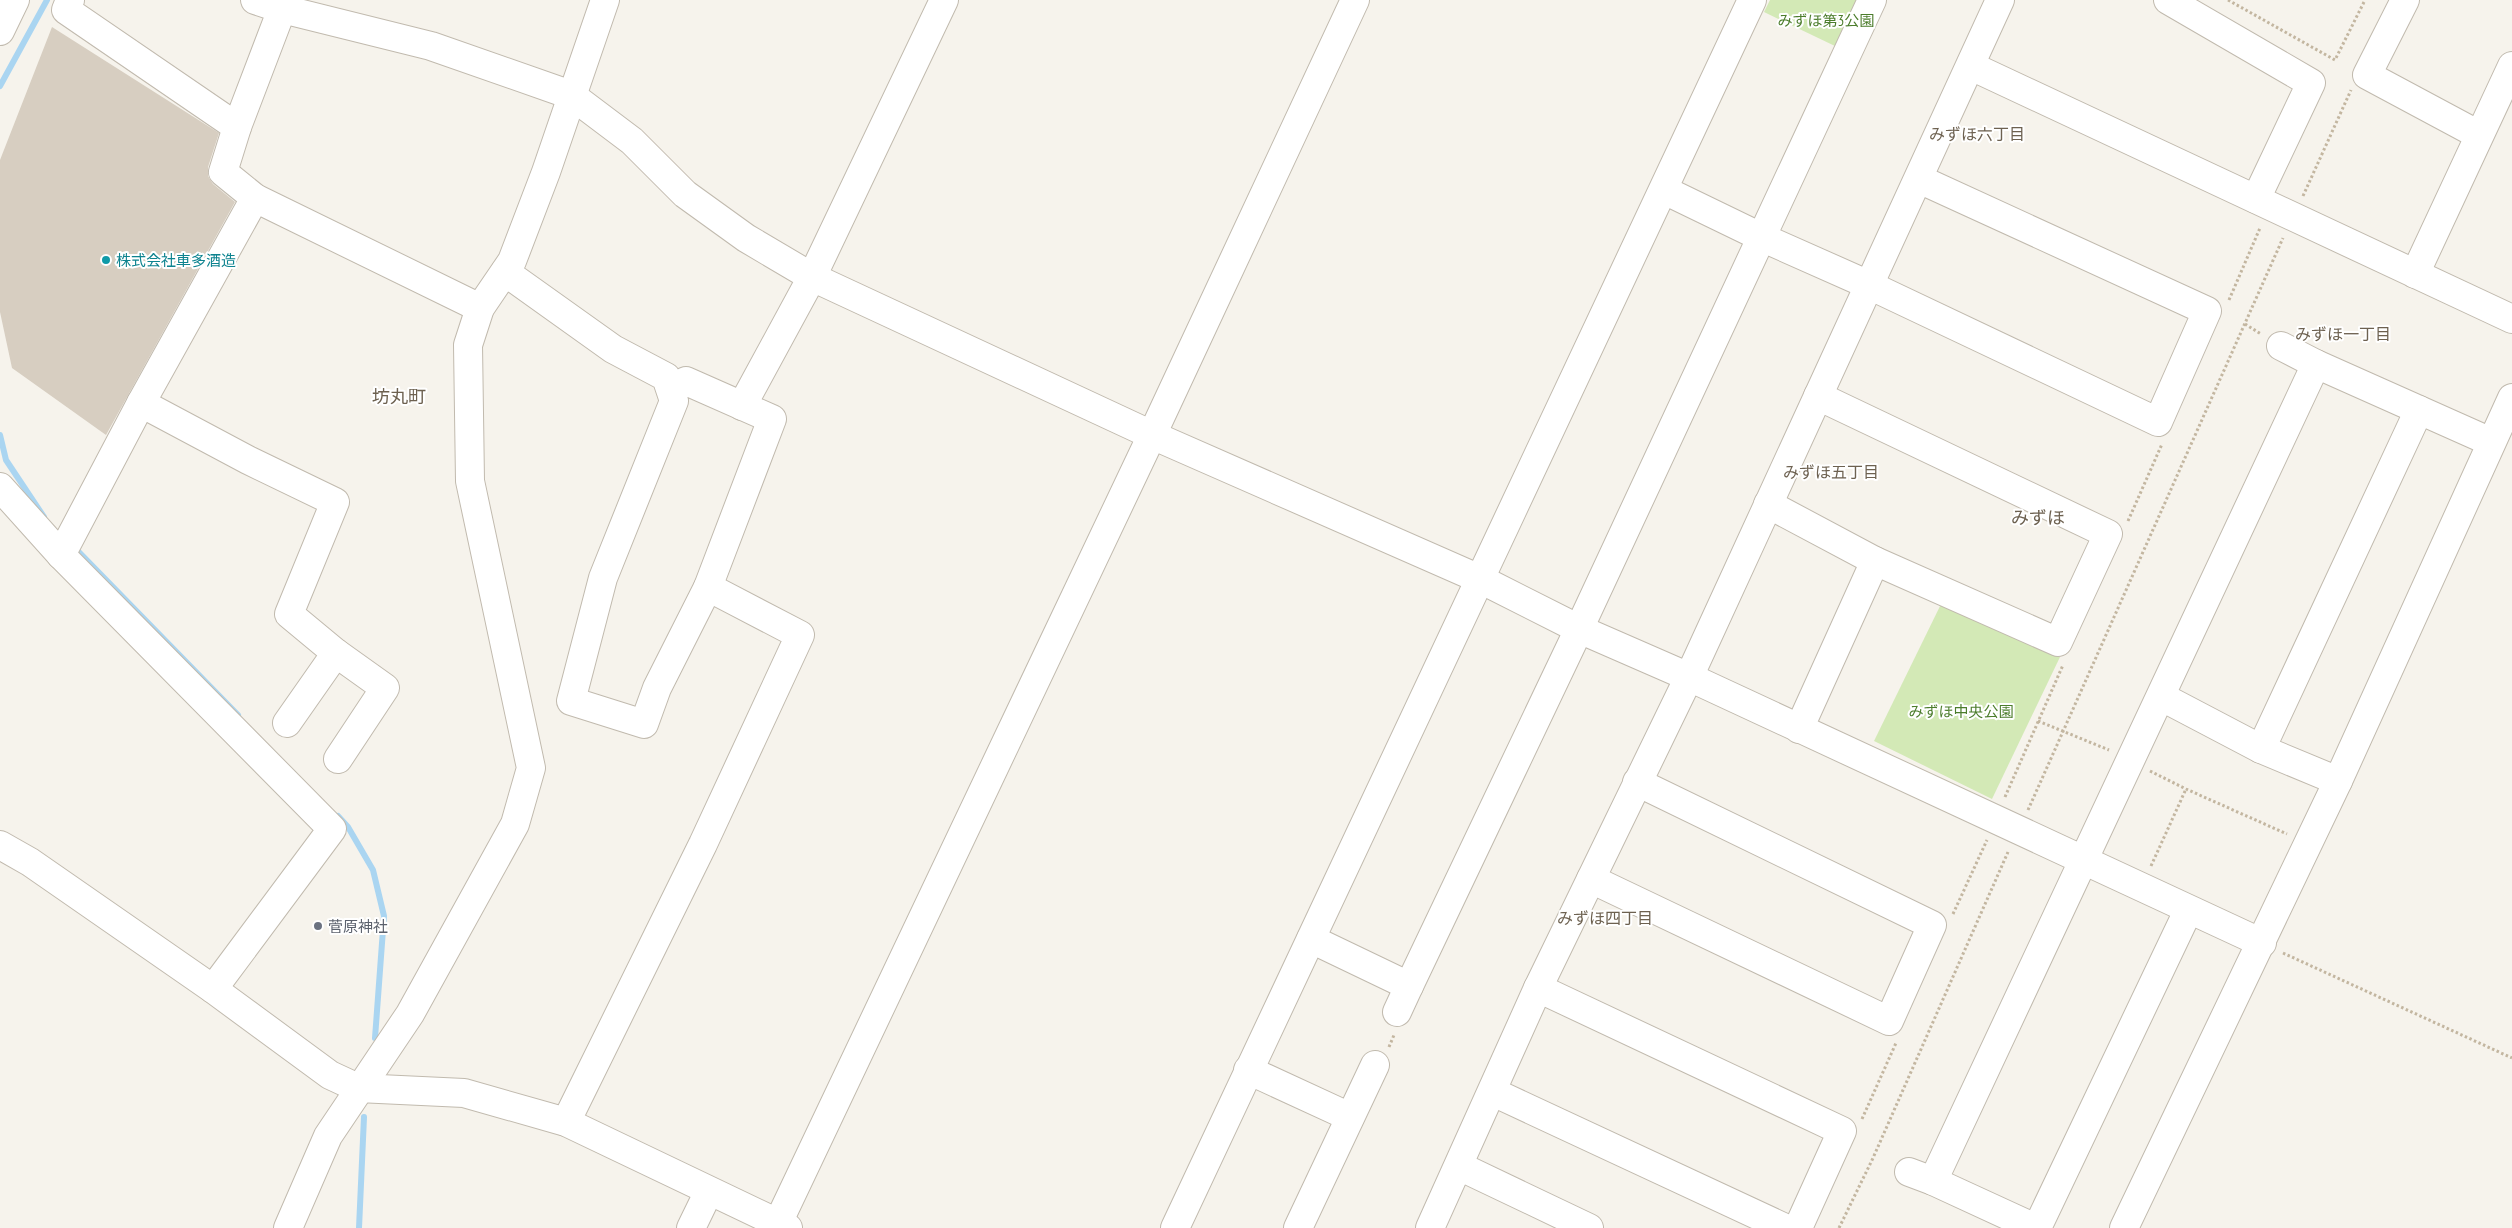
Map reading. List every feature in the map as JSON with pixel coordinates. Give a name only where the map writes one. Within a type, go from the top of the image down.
[{"type":"street","points":[[0,31],[15,0]]},
{"type":"street","points":[[70,0],[66,10],[237,127]]},
{"type":"street","points":[[254,0],[282,9],[431,46],[571,95],[632,141],[685,194],[746,238],[812,277],[1152,435],[1482,580],[1579,629],[1689,677],[2188,911],[2262,943]]},
{"type":"street","points":[[288,1228],[328,1136],[358,1088],[410,1014],[515,824],[531,768],[470,481],[468,344],[480,308],[512,262],[546,172],[605,0]]},
{"type":"street","points":[[742,406],[812,277],[944,0]]},
{"type":"street","points":[[0,845],[30,862],[213,989],[330,1075],[358,1088],[464,1093],[566,1122],[709,1192],[783,1225],[1355,0]]},
{"type":"street","points":[[1175,1228],[1248,1070],[1482,580],[1752,0]]},
{"type":"street","points":[[1397,1012],[1579,629],[1872,0]]},
{"type":"street","points":[[1430,1228],[1493,1092],[1538,988],[1689,677],[2000,0]]},
{"type":"street","points":[[2168,0],[2311,83],[2256,199]]},
{"type":"street","points":[[2405,0],[2368,75],[2479,135]]},
{"type":"street","points":[[282,9],[237,127],[223,172],[255,198],[480,308]]},
{"type":"street","points":[[1971,66],[2512,319]]},
{"type":"street","points":[[2415,274],[2512,66]]},
{"type":"street","points":[[1664,190],[2158,422],[2207,311],[1919,179]]},
{"type":"street","points":[[66,546],[141,403],[255,198]]},
{"type":"street","points":[[504,272],[613,349],[666,377],[670,388],[674,401],[603,578],[571,701],[644,724],[657,688],[708,587],[772,419],[686,381],[670,388]]},
{"type":"street","points":[[2281,346],[2316,364],[2491,442]]},
{"type":"street","points":[[2188,911],[2036,1228],[1921,1176],[2083,861],[2162,697],[2316,364]]},
{"type":"street","points":[[1768,504],[1875,561],[2058,642],[2108,534],[1818,396]]},
{"type":"street","points":[[2124,1228],[2338,782],[2512,398]]},
{"type":"street","points":[[141,403],[248,460],[335,502],[289,614],[336,653],[384,688],[338,759]]},
{"type":"street","points":[[2261,748],[2419,410]]},
{"type":"street","points":[[0,487],[66,546],[332,829],[213,989]]},
{"type":"street","points":[[1799,729],[1875,561]]},
{"type":"street","points":[[566,1122],[708,835],[800,635],[708,587]]},
{"type":"street","points":[[287,723],[336,653]]},
{"type":"street","points":[[2162,697],[2261,748],[2338,782]]},
{"type":"street","points":[[1591,878],[1889,1021],[1932,925],[1637,782]]},
{"type":"street","points":[[1311,939],[1409,986]]},
{"type":"street","points":[[1538,988],[1842,1131],[1798,1228]]},
{"type":"street","points":[[1298,1228],[1375,1065]]},
{"type":"street","points":[[1248,1070],[1350,1117]]},
{"type":"street","points":[[1493,1092],[1785,1228]]},
{"type":"street","points":[[1459,1166],[1561,1222],[1589,1228]]},
{"type":"street","points":[[691,1228],[709,1192]]},
{"type":"path","points":[[2228,0],[2335,60],[2365,0]]},
{"type":"path","points":[[1838,1228],[1873,1158],[2354,83],[2368,75]]},
{"type":"path","points":[[2038,721],[2064,730],[2130,760],[2186,789],[2309,844]]},
{"type":"path","points":[[2141,888],[2186,789]]},
{"type":"path","points":[[2262,943],[2512,1058]]},
{"type":"path","points":[[1375,1065],[1384,1058],[1398,1026],[1397,1012]]},
{"type":"green space","name":"みずほ第3公園","points":[[1770,0],[1860,0],[1837,47],[1764,12]]},
{"type":"green space","name":"みずほ中央公園","points":[[1943,600],[2060,657],[1992,799],[1874,741]]},
{"type":"building","name":"株式会社車多酒造","points":[[52,27],[219,133],[208,167],[208,176],[213,184],[235,202],[106,435],[12,368],[0,312],[0,160]]},
{"type":"waterway","points":[[0,86],[47,0]]},
{"type":"waterway","points":[[0,435],[6,460],[44,517]]},
{"type":"waterway","points":[[74,547],[238,715]]},
{"type":"waterway","points":[[338,816],[348,827],[373,870],[384,916],[375,1038]]},
{"type":"waterway","points":[[359,1228],[364,1117]]},
{"type":"place","name":"株式会社車多酒造","points":[[106,260]]},
{"type":"place","name":"菅原神社","points":[[318,926]]},
{"type":"district","name":"みずほ六丁目","points":[[1977,134]]},
{"type":"district","name":"みずほ一丁目","points":[[2343,334]]},
{"type":"district","name":"坊丸町","points":[[399,396]]},
{"type":"district","name":"みずほ五丁目","points":[[1831,472]]},
{"type":"district","name":"みずほ","points":[[2038,517]]},
{"type":"district","name":"みずほ四丁目","points":[[1605,918]]}]
